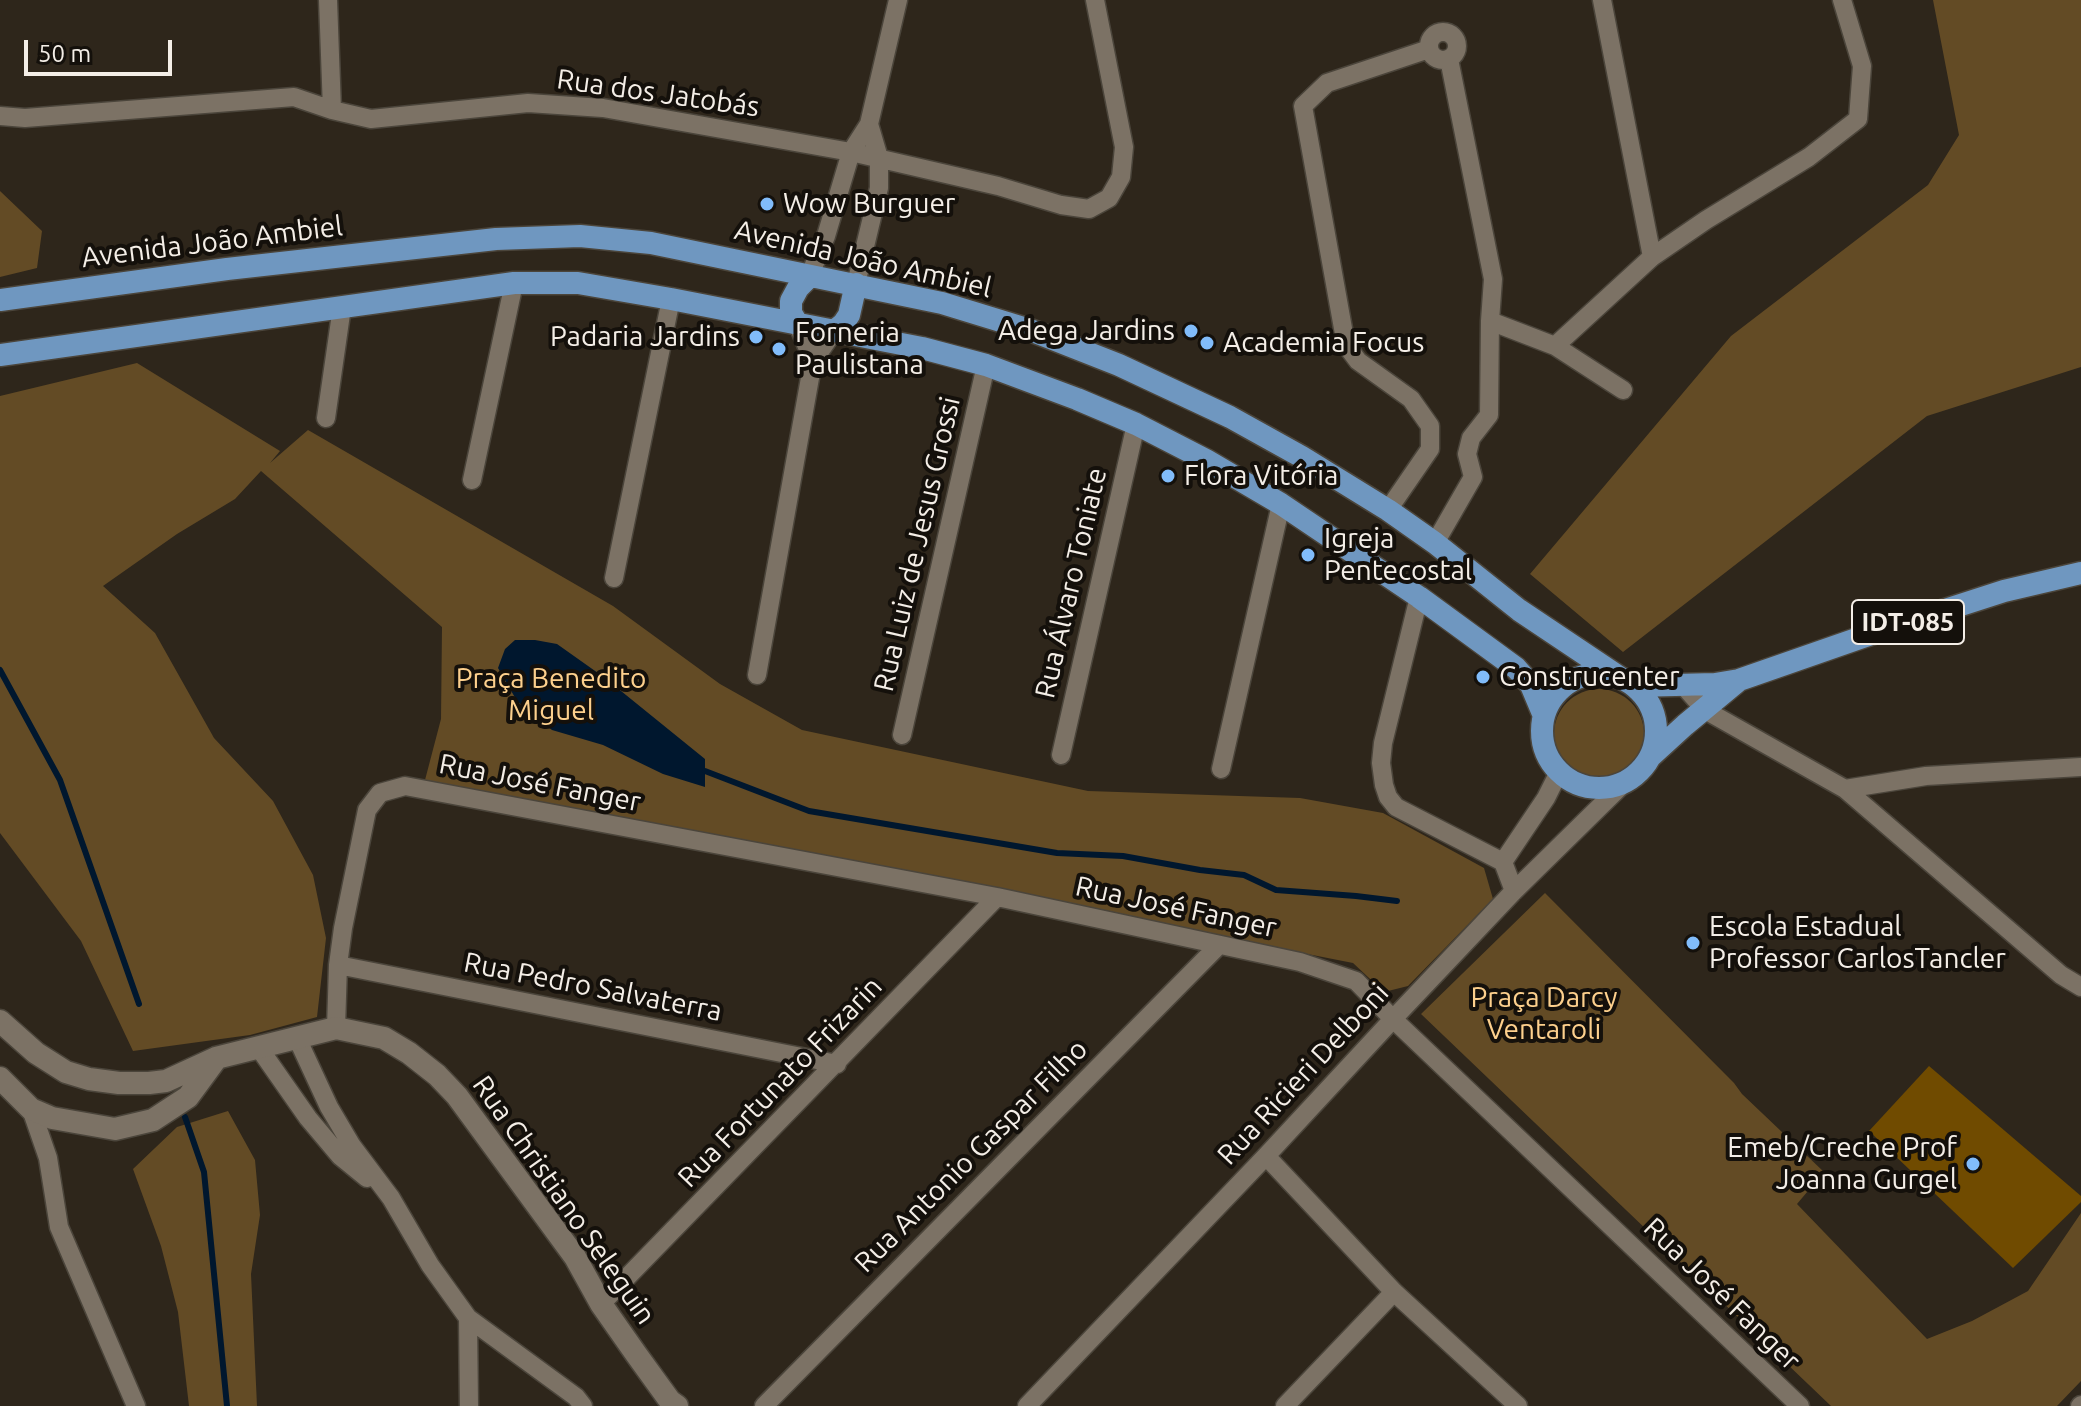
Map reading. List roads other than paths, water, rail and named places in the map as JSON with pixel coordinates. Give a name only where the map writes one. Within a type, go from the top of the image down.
[{"type":"main road","name":"Avenida João Ambiel","points":[[0,300],[496,239],[580,236],[651,243],[942,303],[1015,326],[1119,365],[1230,417],[1388,510],[1519,610],[1627,682],[1648,701],[1655,719],[1656,739],[1650,757]]},
{"type":"main road","points":[[797,323],[791,313],[791,301],[809,277]]},
{"type":"main road","points":[[0,355],[514,283],[578,283],[922,348],[986,365],[1136,424],[1281,504],[1419,597],[1516,668],[1531,685],[1544,716]]},
{"type":"main road","points":[[834,331],[849,315],[856,284]]},
{"type":"main road","name":"IDT-085","points":[[1739,680],[2004,591],[2081,573]]},
{"type":"main road","points":[[1601,674],[1627,682],[1683,685],[1739,680],[1624,783],[1606,788],[1587,788],[1559,772],[1546,753],[1542,735],[1544,716],[1552,699],[1565,685],[1582,677],[1601,674]]},
{"type":"main road","name":"Rua Christiano Seleguin","points":[[0,1021],[36,1053],[66,1072],[104,1081],[149,1083],[166,1081],[216,1058],[336,1028],[384,1038],[437,1075],[457,1096],[575,1257],[601,1304],[670,1401],[677,1406]]},
{"type":"main road","points":[[0,1078],[31,1109],[52,1118],[115,1129],[153,1120],[188,1097],[216,1058]]},
{"type":"main road","points":[[149,1083],[156,1092],[158,1102],[153,1120]]},
{"type":"street","points":[[328,0],[332,110]]},
{"type":"street","points":[[809,277],[826,236],[851,152],[869,124],[898,0]]},
{"type":"street","name":"Rua dos Jatobás","points":[[0,116],[25,118],[294,97],[371,119],[528,103],[603,108],[851,152],[998,186],[1061,205],[1089,209],[1109,198],[1121,177],[1124,147],[1095,0]]},
{"type":"street","points":[[1602,0],[1652,257]]},
{"type":"street","points":[[1555,346],[1652,257],[1809,157],[1858,119],[1862,66],[1842,0]]},
{"type":"street","points":[[1444,31],[1450,33],[1457,43],[1457,50],[1449,59],[1436,59],[1429,49],[1432,37],[1444,31]]},
{"type":"street","points":[[1388,510],[1430,449],[1430,426],[1411,399],[1358,361],[1346,345],[1303,106],[1327,83],[1429,49]]},
{"type":"street","points":[[1435,543],[1473,477],[1467,454],[1471,438],[1489,415],[1493,279],[1449,59]]},
{"type":"street","points":[[856,284],[879,188],[879,158],[869,124]]},
{"type":"street","points":[[472,480],[514,283]]},
{"type":"street","points":[[614,578],[671,299]]},
{"type":"street","points":[[326,418],[342,307]]},
{"type":"street","points":[[1490,321],[1555,346],[1623,390]]},
{"type":"street","points":[[797,323],[813,361]]},
{"type":"street","points":[[757,675],[813,361],[834,331]]},
{"type":"street","name":"Rua Luiz de Jesus Grossi","points":[[902,735],[986,365]]},
{"type":"street","name":"Rua Álvaro Toniate","points":[[1061,755],[1136,424]]},
{"type":"street","points":[[1221,769],[1281,504]]},
{"type":"street","points":[[1419,597],[1383,743],[1381,763],[1384,785],[1396,807],[1503,862],[1514,891]]},
{"type":"street","points":[[1683,685],[1705,710],[1845,789],[2061,975],[2081,987]]},
{"type":"street","points":[[1845,789],[1926,776],[2081,767]]},
{"type":"street","points":[[1503,862],[1546,798],[1559,772]]},
{"type":"street","name":"Rua Ricieri Delboni","points":[[1027,1406],[1514,891],[1624,783]]},
{"type":"street","name":"Rua José Fanger","points":[[338,965],[367,810],[380,793],[405,786],[997,897],[1300,962],[1356,981],[1800,1406]]},
{"type":"street","name":"Rua Fortunato Frizarin","points":[[601,1304],[997,897]]},
{"type":"street","name":"Rua Antonio Gaspar Filho","points":[[764,1406],[1219,945]]},
{"type":"street","points":[[336,1028],[338,965]]},
{"type":"street","name":"Rua Pedro Salvaterra","points":[[338,965],[837,1064]]},
{"type":"street","points":[[297,1038],[329,1107],[352,1146],[391,1198],[430,1265],[468,1318],[576,1397],[583,1406]]},
{"type":"street","points":[[259,1048],[308,1118],[340,1156],[391,1198]]},
{"type":"street","points":[[31,1109],[48,1158],[59,1227],[136,1406]]},
{"type":"street","points":[[1266,1156],[1394,1292],[1518,1406]]},
{"type":"street","points":[[1285,1406],[1394,1292]]},
{"type":"street","points":[[468,1318],[469,1406]]},
{"type":"water","points":[[515,640],[557,644],[605,678],[705,759],[705,787],[663,774],[603,745],[552,730],[517,701],[498,668],[505,649]]},
{"type":"waterway","points":[[0,670],[60,780],[139,1004]]},
{"type":"waterway","points":[[705,771],[809,811],[1057,853],[1123,856],[1244,875],[1276,890],[1397,901]]},
{"type":"waterway","points":[[185,1117],[204,1172],[227,1406]]},
{"type":"place","name":"Wow Burguer","points":[[767,204]]},
{"type":"place","name":"Adega Jardins","points":[[1191,331]]},
{"type":"place","name":"Padaria Jardins","points":[[756,337]]},
{"type":"place","name":"Academia Focus","points":[[1207,343]]},
{"type":"place","name":"Forneria Paulistana","points":[[779,349]]},
{"type":"place","name":"Flora Vitória","points":[[1168,476]]},
{"type":"place","name":"Igreja Pentecostal","points":[[1308,555]]},
{"type":"place","name":"Construcenter","points":[[1483,677]]},
{"type":"place","name":"Escola Estadual Professor CarlosTancler","points":[[1693,943]]},
{"type":"place","name":"Emeb/Creche Prof Joanna Gurgel","points":[[1973,1164]]},
{"type":"park label","name":"Praça Benedito Miguel","points":[[551,695]]},
{"type":"park label","name":"Praça Darcy Ventaroli","points":[[1544,1014]]}]
